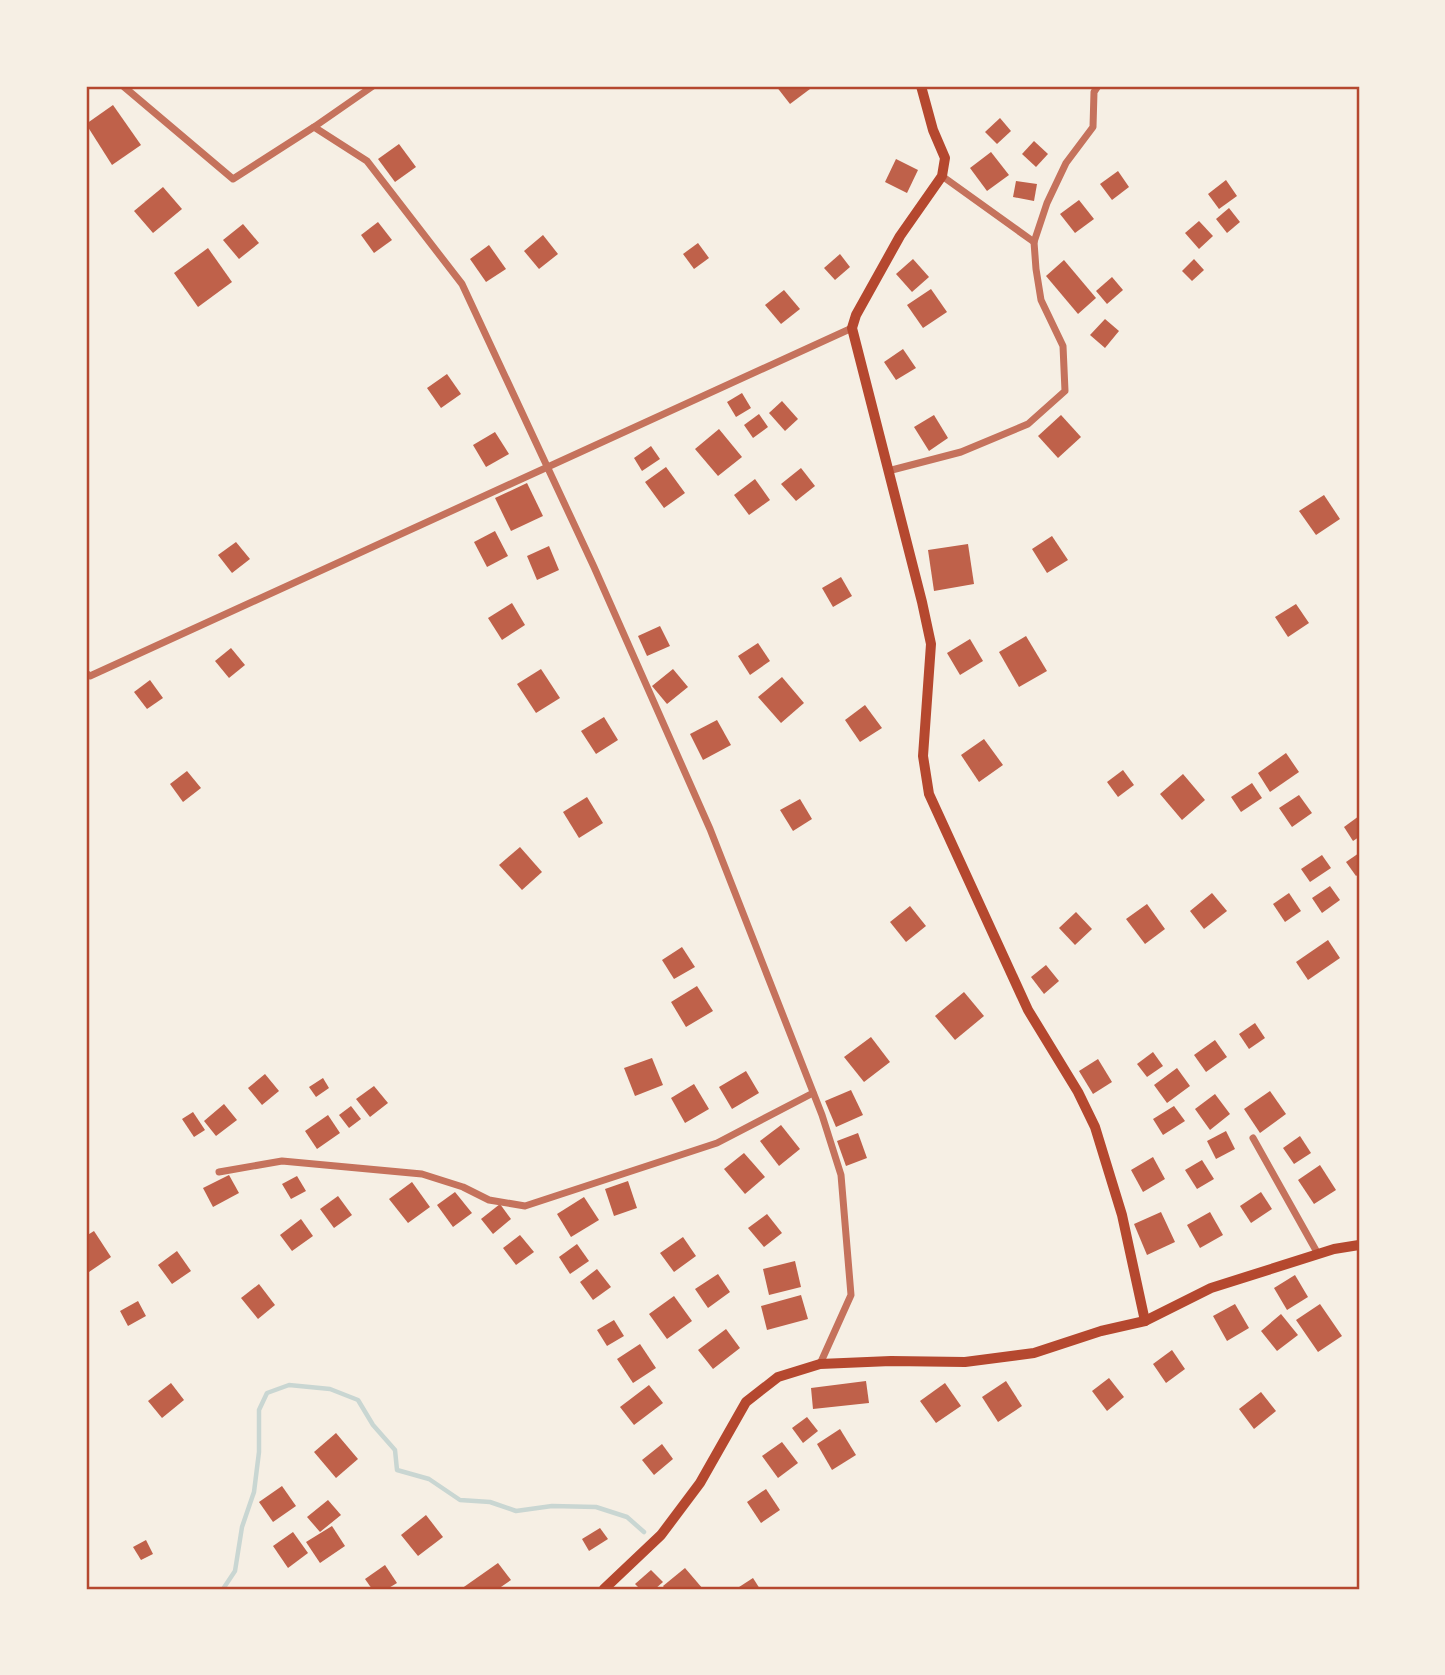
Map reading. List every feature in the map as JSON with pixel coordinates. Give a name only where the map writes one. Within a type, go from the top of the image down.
[{"type":"main road","points":[[921,86],[933,130],[945,158],[942,176],[900,236],[852,328],[931,644],[923,756],[929,794],[1028,1010],[1078,1092],[1095,1128],[1122,1215],[1145,1321]]},
{"type":"main road","points":[[604,1589],[661,1535],[700,1483],[746,1402],[778,1377],[820,1364],[965,1362],[1034,1353],[1101,1331],[1145,1321],[1211,1288],[1318,1254],[1359,1245]]},
{"type":"street","points":[[123,86],[233,180],[373,86]]},
{"type":"street","points":[[888,471],[961,452],[1028,424],[1066,391],[1063,346],[1041,300],[1034,242],[1047,203],[1066,163],[1093,127],[1094,92],[1098,86]]},
{"type":"street","points":[[314,127],[367,161],[462,284],[594,567],[710,829],[813,1093],[841,1175],[851,1296],[820,1364]]},
{"type":"street","points":[[942,176],[1034,242]]},
{"type":"street","points":[[86,673],[90,676],[852,328]]},
{"type":"street","points":[[219,1172],[282,1161],[422,1174],[463,1187],[489,1200],[525,1206],[717,1143],[813,1093]]},
{"type":"street","points":[[1253,1138],[1318,1254]]},
{"type":"building","points":[[776,86],[814,86],[790,104]]},
{"type":"building","points":[[113,105],[141,145],[112,165],[86,124]]},
{"type":"building","points":[[1000,118],[1011,131],[997,144],[985,132]]},
{"type":"building","points":[[1034,141],[1048,154],[1036,167],[1022,154]]},
{"type":"building","points":[[399,144],[416,167],[395,182],[378,159]]},
{"type":"building","points":[[991,152],[1009,175],[987,191],[970,168]]},
{"type":"building","points":[[896,159],[918,170],[907,193],[885,182]]},
{"type":"building","points":[[1118,171],[1129,187],[1112,200],[1100,184]]},
{"type":"building","points":[[1226,180],[1237,196],[1219,209],[1208,194]]},
{"type":"building","points":[[1016,181],[1037,184],[1034,201],[1013,197]]},
{"type":"building","points":[[163,187],[182,209],[153,233],[134,211]]},
{"type":"building","points":[[1079,200],[1094,219],[1075,233],[1060,214]]},
{"type":"building","points":[[1229,208],[1240,222],[1227,233],[1216,219]]},
{"type":"building","points":[[1199,221],[1213,236],[1199,249],[1185,233]]},
{"type":"building","points":[[378,222],[392,240],[374,253],[361,235]]},
{"type":"building","points":[[243,224],[259,243],[239,259],[223,240]]},
{"type":"building","points":[[543,235],[558,254],[539,269],[524,251]]},
{"type":"building","points":[[698,243],[709,258],[694,269],[683,254]]},
{"type":"building","points":[[489,245],[506,269],[486,282],[470,259]]},
{"type":"building","points":[[208,248],[232,282],[198,307],[174,273]]},
{"type":"building","points":[[840,254],[850,267],[835,280],[824,268]]},
{"type":"building","points":[[913,259],[929,277],[912,292],[896,274]]},
{"type":"building","points":[[1194,259],[1204,270],[1192,281],[1182,271]]},
{"type":"building","points":[[1064,260],[1096,298],[1078,314],[1046,276]]},
{"type":"building","points":[[1112,277],[1123,290],[1107,304],[1096,291]]},
{"type":"building","points":[[931,289],[947,312],[923,328],[907,305]]},
{"type":"building","points":[[784,290],[800,309],[781,324],[765,305]]},
{"type":"building","points":[[1105,319],[1119,331],[1105,348],[1090,335]]},
{"type":"building","points":[[903,349],[916,368],[896,380],[884,362]]},
{"type":"building","points":[[447,374],[461,394],[441,408],[427,388]]},
{"type":"building","points":[[742,393],[751,408],[736,417],[727,402]]},
{"type":"building","points":[[782,401],[798,419],[785,431],[769,413]]},
{"type":"building","points":[[759,414],[768,427],[753,438],[744,425]]},
{"type":"building","points":[[934,415],[948,438],[929,451],[914,427]]},
{"type":"building","points":[[1061,415],[1081,437],[1058,458],[1038,436]]},
{"type":"building","points":[[719,429],[742,457],[718,476],[695,449]]},
{"type":"building","points":[[495,432],[509,454],[486,467],[473,445]]},
{"type":"building","points":[[651,446],[660,459],[642,471],[634,458]]},
{"type":"building","points":[[666,467],[685,493],[664,508],[645,482]]},
{"type":"building","points":[[801,468],[815,486],[796,501],[781,484]]},
{"type":"building","points":[[755,479],[770,500],[749,515],[734,495]]},
{"type":"building","points":[[527,483],[543,516],[511,531],[495,498]]},
{"type":"building","points":[[1324,495],[1340,519],[1316,535],[1299,511]]},
{"type":"building","points":[[495,531],[508,556],[487,567],[474,542]]},
{"type":"building","points":[[1052,536],[1068,560],[1047,573],[1032,549]]},
{"type":"building","points":[[236,542],[250,559],[232,573],[218,555]]},
{"type":"building","points":[[968,544],[974,584],[934,591],[928,550]]},
{"type":"building","points":[[549,546],[559,570],[537,580],[527,556]]},
{"type":"building","points":[[841,577],[852,596],[833,607],[822,588]]},
{"type":"building","points":[[512,603],[525,625],[502,640],[488,618]]},
{"type":"building","points":[[1296,604],[1309,623],[1288,637],[1275,617]]},
{"type":"building","points":[[660,626],[670,646],[647,656],[638,636]]},
{"type":"building","points":[[1026,636],[1047,671],[1019,687],[999,652]]},
{"type":"building","points":[[970,639],[983,661],[960,675],[947,653]]},
{"type":"building","points":[[758,643],[770,661],[750,675],[738,656]]},
{"type":"building","points":[[231,648],[245,665],[229,678],[215,661]]},
{"type":"building","points":[[541,669],[560,698],[536,713],[517,684]]},
{"type":"building","points":[[673,669],[688,687],[667,704],[652,686]]},
{"type":"building","points":[[782,677],[804,703],[781,723],[758,697]]},
{"type":"building","points":[[150,680],[163,698],[147,709],[134,692]]},
{"type":"building","points":[[865,705],[882,728],[860,742],[845,720]]},
{"type":"building","points":[[604,717],[618,740],[596,754],[581,731]]},
{"type":"building","points":[[717,720],[731,745],[703,760],[690,734]]},
{"type":"building","points":[[984,739],[1003,765],[979,782],[961,755]]},
{"type":"building","points":[[1286,753],[1299,772],[1270,792],[1258,773]]},
{"type":"building","points":[[1123,770],[1134,785],[1118,797],[1107,782]]},
{"type":"building","points":[[187,771],[201,788],[183,802],[170,784]]},
{"type":"building","points":[[1183,774],[1205,800],[1182,820],[1160,794]]},
{"type":"building","points":[[1252,783],[1262,798],[1241,812],[1231,797]]},
{"type":"building","points":[[1299,795],[1312,813],[1292,827],[1279,808]]},
{"type":"building","points":[[587,797],[603,823],[579,838],[563,812]]},
{"type":"building","points":[[800,799],[812,819],[793,831],[780,810]]},
{"type":"building","points":[[1359,816],[1359,837],[1353,841],[1344,827]]},
{"type":"building","points":[[520,847],[542,872],[522,890],[499,865]]},
{"type":"building","points":[[1359,853],[1359,874],[1356,876],[1346,862]]},
{"type":"building","points":[[1322,855],[1331,868],[1310,882],[1301,869]]},
{"type":"building","points":[[1330,886],[1340,900],[1322,913],[1312,898]]},
{"type":"building","points":[[1212,893],[1227,911],[1204,929],[1190,911]]},
{"type":"building","points":[[1289,893],[1301,911],[1285,922],[1273,904]]},
{"type":"building","points":[[1147,904],[1165,929],[1145,944],[1126,919]]},
{"type":"building","points":[[910,906],[926,926],[906,942],[890,922]]},
{"type":"building","points":[[1076,912],[1092,929],[1075,945],[1059,928]]},
{"type":"building","points":[[1328,940],[1340,958],[1308,980],[1296,962]]},
{"type":"building","points":[[682,947],[695,967],[674,979],[662,960]]},
{"type":"building","points":[[1046,965],[1059,981],[1044,994],[1031,977]]},
{"type":"building","points":[[697,986],[713,1011],[686,1027],[671,1002]]},
{"type":"building","points":[[964,992],[984,1016],[955,1040],[935,1016]]},
{"type":"building","points":[[1255,1023],[1265,1038],[1249,1049],[1239,1034]]},
{"type":"building","points":[[871,1037],[890,1062],[864,1082],[844,1057]]},
{"type":"building","points":[[1215,1040],[1227,1057],[1206,1072],[1194,1055]]},
{"type":"building","points":[[1153,1052],[1163,1066],[1147,1077],[1137,1064]]},
{"type":"building","points":[[652,1058],[663,1085],[635,1096],[624,1068]]},
{"type":"building","points":[[1098,1059],[1112,1082],[1093,1094],[1079,1071]]},
{"type":"building","points":[[1177,1068],[1190,1086],[1167,1103],[1154,1085]]},
{"type":"building","points":[[746,1071],[759,1093],[732,1109],[719,1087]]},
{"type":"building","points":[[265,1074],[279,1091],[262,1105],[248,1088]]},
{"type":"building","points":[[323,1078],[329,1088],[316,1097],[309,1087]]},
{"type":"building","points":[[694,1084],[709,1109],[685,1123],[671,1098]]},
{"type":"building","points":[[374,1086],[388,1103],[370,1117],[356,1099]]},
{"type":"building","points":[[851,1090],[863,1115],[836,1127],[825,1101]]},
{"type":"building","points":[[1270,1091],[1286,1114],[1260,1133],[1244,1109]]},
{"type":"building","points":[[1215,1094],[1230,1114],[1210,1130],[1195,1109]]},
{"type":"building","points":[[224,1104],[237,1120],[216,1136],[204,1121]]},
{"type":"building","points":[[351,1106],[361,1119],[349,1128],[339,1115]]},
{"type":"building","points":[[1174,1106],[1185,1121],[1163,1135],[1153,1119]]},
{"type":"building","points":[[193,1112],[205,1130],[194,1137],[182,1119]]},
{"type":"building","points":[[328,1115],[340,1133],[317,1149],[305,1131]]},
{"type":"building","points":[[781,1125],[800,1149],[779,1166],[760,1141]]},
{"type":"building","points":[[1226,1131],[1235,1149],[1216,1159],[1207,1141]]},
{"type":"building","points":[[858,1133],[867,1158],[846,1166],[837,1141]]},
{"type":"building","points":[[1300,1136],[1311,1153],[1294,1164],[1283,1148]]},
{"type":"building","points":[[744,1153],[765,1177],[745,1194],[724,1169]]},
{"type":"building","points":[[1153,1157],[1165,1179],[1143,1192],[1131,1170]]},
{"type":"building","points":[[1202,1160],[1214,1179],[1197,1189],[1185,1170]]},
{"type":"building","points":[[1320,1165],[1336,1190],[1314,1204],[1298,1180]]},
{"type":"building","points":[[229,1175],[239,1193],[213,1207],[203,1188]]},
{"type":"building","points":[[297,1176],[306,1191],[291,1199],[282,1184]]},
{"type":"building","points":[[628,1181],[637,1208],[614,1216],[605,1189]]},
{"type":"building","points":[[412,1182],[430,1207],[408,1223],[389,1199]]},
{"type":"building","points":[[455,1192],[472,1213],[453,1227],[437,1205]]},
{"type":"building","points":[[1261,1192],[1272,1209],[1251,1223],[1240,1206]]},
{"type":"building","points":[[338,1196],[352,1215],[334,1228],[320,1209]]},
{"type":"building","points":[[584,1197],[599,1220],[571,1237],[557,1214]]},
{"type":"building","points":[[500,1204],[511,1219],[493,1234],[481,1219]]},
{"type":"building","points":[[1161,1212],[1175,1242],[1147,1255],[1134,1224]]},
{"type":"building","points":[[1210,1212],[1223,1235],[1200,1248],[1187,1225]]},
{"type":"building","points":[[767,1214],[782,1233],[764,1247],[748,1228]]},
{"type":"building","points":[[301,1219],[313,1236],[292,1251],[280,1235]]},
{"type":"building","points":[[94,1231],[111,1257],[89,1272],[86,1267],[86,1236]]},
{"type":"building","points":[[520,1235],[534,1252],[516,1265],[503,1248]]},
{"type":"building","points":[[683,1237],[696,1256],[674,1272],[660,1253]]},
{"type":"building","points":[[577,1244],[589,1261],[570,1274],[559,1257]]},
{"type":"building","points":[[177,1251],[191,1271],[172,1284],[158,1265]]},
{"type":"building","points":[[795,1261],[801,1287],[769,1295],[763,1269]]},
{"type":"building","points":[[597,1269],[611,1287],[593,1300],[580,1282]]},
{"type":"building","points":[[718,1274],[730,1292],[708,1308],[695,1289]]},
{"type":"building","points":[[1295,1275],[1308,1297],[1287,1310],[1274,1288]]},
{"type":"building","points":[[259,1284],[275,1305],[258,1319],[241,1298]]},
{"type":"building","points":[[801,1295],[808,1319],[767,1330],[761,1306]]},
{"type":"building","points":[[674,1296],[692,1321],[667,1339],[649,1314]]},
{"type":"building","points":[[138,1301],[146,1316],[128,1326],[120,1311]]},
{"type":"building","points":[[1235,1304],[1249,1328],[1227,1341],[1213,1316]]},
{"type":"building","points":[[1320,1304],[1342,1336],[1318,1352],[1296,1320]]},
{"type":"building","points":[[1281,1314],[1298,1335],[1277,1351],[1261,1331]]},
{"type":"building","points":[[614,1320],[624,1336],[607,1346],[597,1330]]},
{"type":"building","points":[[726,1329],[740,1348],[713,1369],[698,1350]]},
{"type":"building","points":[[640,1344],[656,1368],[633,1383],[617,1359]]},
{"type":"building","points":[[1172,1350],[1185,1369],[1166,1383],[1153,1364]]},
{"type":"building","points":[[1109,1378],[1124,1397],[1107,1411],[1092,1391]]},
{"type":"building","points":[[866,1381],[869,1403],[813,1409],[811,1388]]},
{"type":"building","points":[[1006,1381],[1022,1406],[998,1422],[982,1397]]},
{"type":"building","points":[[171,1383],[184,1400],[162,1418],[148,1401]]},
{"type":"building","points":[[945,1383],[961,1406],[936,1423],[920,1401]]},
{"type":"building","points":[[649,1385],[663,1403],[634,1425],[620,1407]]},
{"type":"building","points":[[1261,1392],[1276,1411],[1254,1429],[1239,1409]]},
{"type":"building","points":[[807,1417],[818,1431],[803,1443],[792,1428]]},
{"type":"building","points":[[840,1429],[856,1455],[832,1470],[817,1444]]},
{"type":"building","points":[[336,1433],[358,1459],[336,1478],[314,1452]]},
{"type":"building","points":[[782,1442],[798,1463],[778,1478],[762,1456]]},
{"type":"building","points":[[662,1444],[673,1459],[654,1475],[642,1460]]},
{"type":"building","points":[[282,1486],[296,1506],[273,1522],[259,1502]]},
{"type":"building","points":[[766,1489],[780,1510],[761,1523],[747,1502]]},
{"type":"building","points":[[328,1500],[341,1515],[320,1532],[307,1517]]},
{"type":"building","points":[[426,1515],[443,1537],[418,1556],[401,1535]]},
{"type":"building","points":[[332,1526],[345,1546],[320,1563],[306,1542]]},
{"type":"building","points":[[600,1528],[608,1539],[589,1551],[582,1539]]},
{"type":"building","points":[[293,1532],[308,1553],[288,1568],[273,1546]]},
{"type":"building","points":[[146,1540],[153,1554],[141,1560],[133,1547]]},
{"type":"building","points":[[498,1563],[511,1580],[498,1589],[461,1589]]},
{"type":"building","points":[[385,1565],[397,1583],[387,1589],[372,1589],[365,1579]]},
{"type":"building","points":[[685,1568],[703,1589],[665,1589],[663,1586]]},
{"type":"building","points":[[651,1570],[663,1582],[655,1589],[640,1589],[635,1584]]},
{"type":"building","points":[[753,1578],[760,1589],[736,1589]]},
{"type":"waterway","points":[[223,1589],[235,1571],[242,1527],[254,1492],[259,1452],[259,1410],[267,1393],[289,1385],[330,1389],[358,1400],[373,1425],[395,1450],[397,1470],[429,1479],[460,1500],[490,1502],[516,1511],[552,1506],[596,1507],[627,1517],[644,1532]]}]
